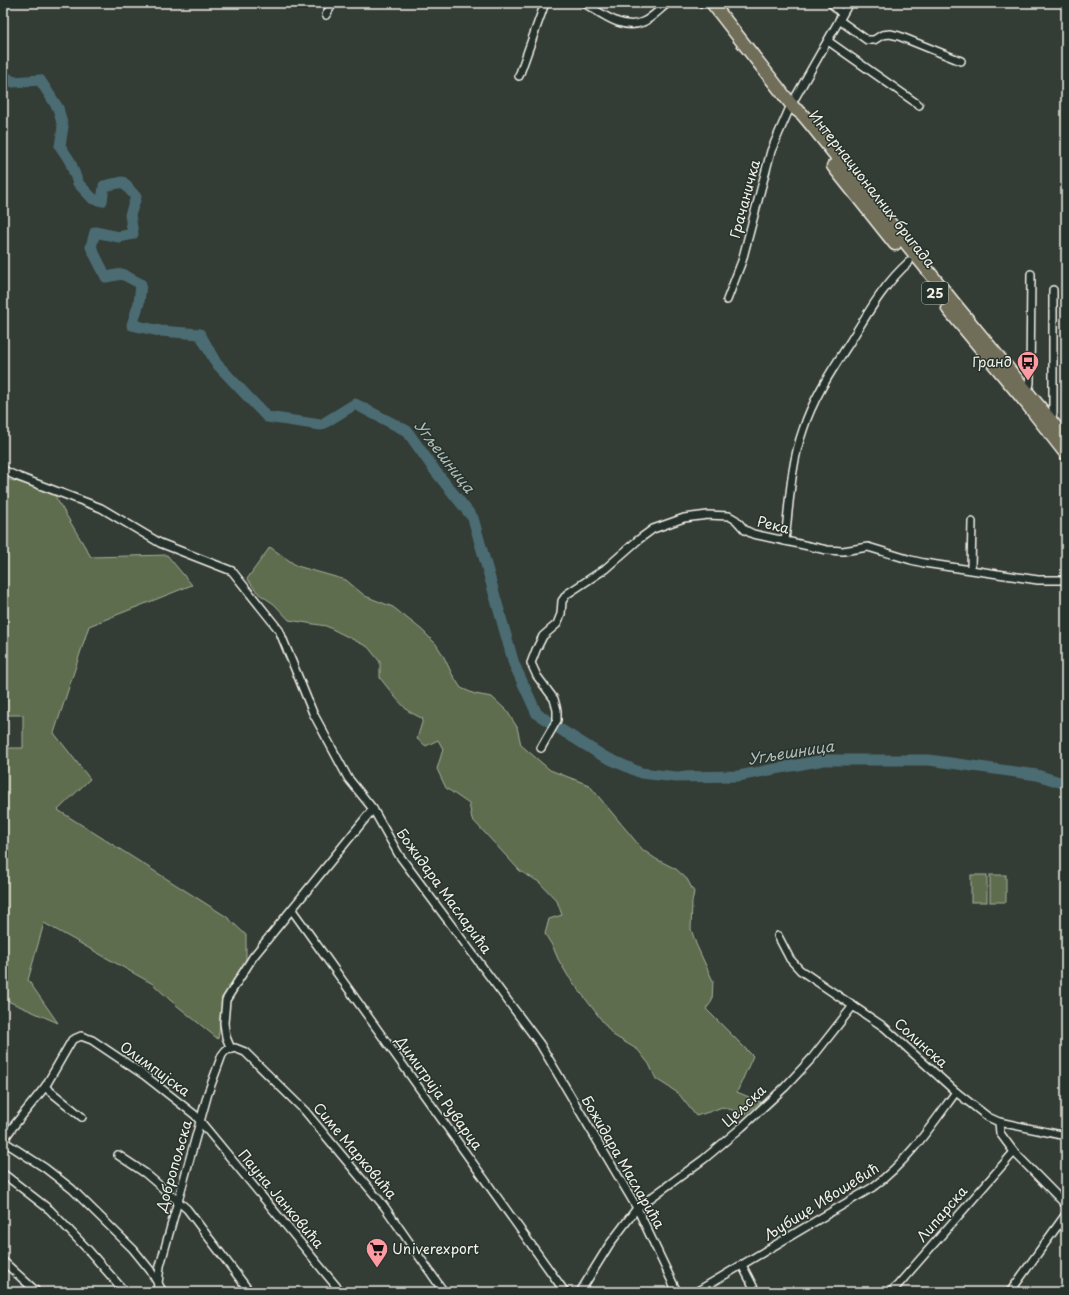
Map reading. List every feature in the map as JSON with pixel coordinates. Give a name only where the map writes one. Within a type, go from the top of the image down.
[{"type":"main road","name":"Интернационалних бригада","points":[[712,3],[793,107],[802,114],[812,126],[935,280],[1066,439]]},
{"type":"main road","name":"Интернационалних бригада","points":[[793,107],[796,116],[868,210],[1066,454]]},
{"type":"street","points":[[326,16],[333,3]]},
{"type":"street","points":[[519,76],[545,3]]},
{"type":"street","points":[[584,3],[617,22],[629,25],[644,22],[668,3]]},
{"type":"street","points":[[698,3],[703,3]]},
{"type":"street","points":[[831,3],[841,17],[867,40],[874,40],[882,35],[890,34],[961,61]]},
{"type":"street","name":"Грачаничка","points":[[727,300],[742,261],[771,151],[849,3]]},
{"type":"street","points":[[828,41],[919,105]]},
{"type":"street","points":[[785,541],[797,451],[803,429],[813,406],[827,377],[878,298],[897,273],[909,262]]},
{"type":"street","points":[[1028,392],[1030,383],[1031,274]]},
{"type":"street","points":[[1051,421],[1053,413],[1053,290]]},
{"type":"street","name":"Божидара Масларића","points":[[3,470],[101,508],[160,543],[232,571],[278,630],[312,714],[348,778],[373,809],[399,854],[540,1044],[637,1208],[677,1292]]},
{"type":"street","name":"Река","points":[[541,748],[557,720],[557,710],[554,699],[536,676],[531,663],[543,636],[557,624],[561,614],[562,601],[567,594],[605,569],[653,529],[684,518],[708,515],[729,516],[736,520],[745,530],[753,534],[806,546],[835,551],[868,547],[911,560],[1038,580],[1066,580]]},
{"type":"street","points":[[971,569],[972,522]]},
{"type":"street","points":[[229,1049],[224,1023],[226,1000],[253,957],[373,809]]},
{"type":"street","name":"Димитрија Руварца","points":[[292,910],[565,1292]]},
{"type":"street","name":"Солинска","points":[[778,936],[790,959],[800,970],[884,1026],[956,1092],[988,1117],[999,1122],[1066,1136]]},
{"type":"street","name":"Цељска","points":[[580,1292],[609,1245],[637,1208],[704,1159],[742,1127],[785,1087],[812,1058],[853,1006]]},
{"type":"street","name":"Олимпијска","points":[[45,1087],[72,1040],[82,1036],[92,1040],[144,1075],[195,1115],[200,1122]]},
{"type":"street","name":"Симе Марковића","points":[[229,1049],[235,1048],[245,1052],[305,1110],[384,1206],[444,1292]]},
{"type":"street","name":"Добропољска","points":[[157,1292],[160,1266],[208,1093],[222,1056],[229,1049]]},
{"type":"street","points":[[82,1117],[45,1087],[12,1128],[4,1141],[72,1188],[133,1249],[163,1292]]},
{"type":"street","name":"Љубице Ивошевић","points":[[696,1292],[873,1187],[885,1178],[896,1169],[913,1150],[956,1092]]},
{"type":"street","name":"Пауна Јанковића","points":[[200,1122],[341,1292]]},
{"type":"street","points":[[999,1122],[1000,1133],[1014,1152],[1066,1205]]},
{"type":"street","name":"Липарска","points":[[890,1292],[897,1286],[1014,1152]]},
{"type":"street","points":[[118,1155],[145,1173],[178,1200],[250,1292]]},
{"type":"street","points":[[5,1175],[50,1210],[125,1292]]},
{"type":"street","points":[[1010,1292],[1066,1214]]},
{"type":"street","points":[[3,1261],[37,1292]]},
{"type":"street","points":[[742,1265],[756,1292]]},
{"type":"green space","points":[[3,478],[52,491],[91,557],[167,555],[192,585],[89,626],[54,733],[90,779],[58,810],[227,917],[246,935],[246,966],[223,1001],[218,1039],[170,1000],[153,984],[44,923],[28,980],[58,1023],[3,999],[3,748],[23,748],[23,715],[3,715]]},
{"type":"green space","points":[[270,547],[297,566],[346,580],[365,596],[393,607],[422,630],[436,644],[461,688],[475,694],[492,697],[507,711],[517,727],[521,745],[550,770],[589,785],[643,850],[656,859],[676,869],[687,879],[694,892],[691,929],[696,944],[713,981],[712,1001],[706,1009],[753,1056],[737,1092],[761,1102],[746,1114],[722,1107],[696,1116],[678,1093],[656,1079],[649,1064],[638,1050],[613,1035],[568,976],[545,934],[549,919],[562,915],[557,901],[539,882],[520,871],[472,819],[469,804],[446,788],[437,769],[443,749],[438,740],[426,746],[417,739],[423,719],[408,711],[380,678],[380,662],[368,647],[326,626],[289,620],[274,604],[259,594],[247,579]]},
{"type":"green space","points":[[971,875],[987,875],[987,902],[971,902]]},
{"type":"green space","points":[[990,875],[1006,875],[1006,902],[990,902]]},
{"type":"waterway","name":"Угљешница","points":[[3,75],[13,82],[40,80],[58,108],[63,127],[60,146],[70,161],[78,183],[93,199],[102,201],[104,186],[123,182],[136,197],[130,215],[133,234],[119,237],[95,232],[91,247],[106,277],[122,274],[141,284],[139,303],[132,325],[160,331],[200,334],[216,363],[267,417],[321,425],[355,404],[407,431],[436,472],[473,518],[514,664],[537,714],[553,724]]},
{"type":"waterway","name":"Угљешница","points":[[555,726],[603,756],[641,773],[676,777],[738,776],[824,760],[929,760],[1037,775],[1066,784]]},
{"type":"place","name":"Гранд","points":[[1028,382]]},
{"type":"place","name":"Univerexport","points":[[377,1268]]}]
